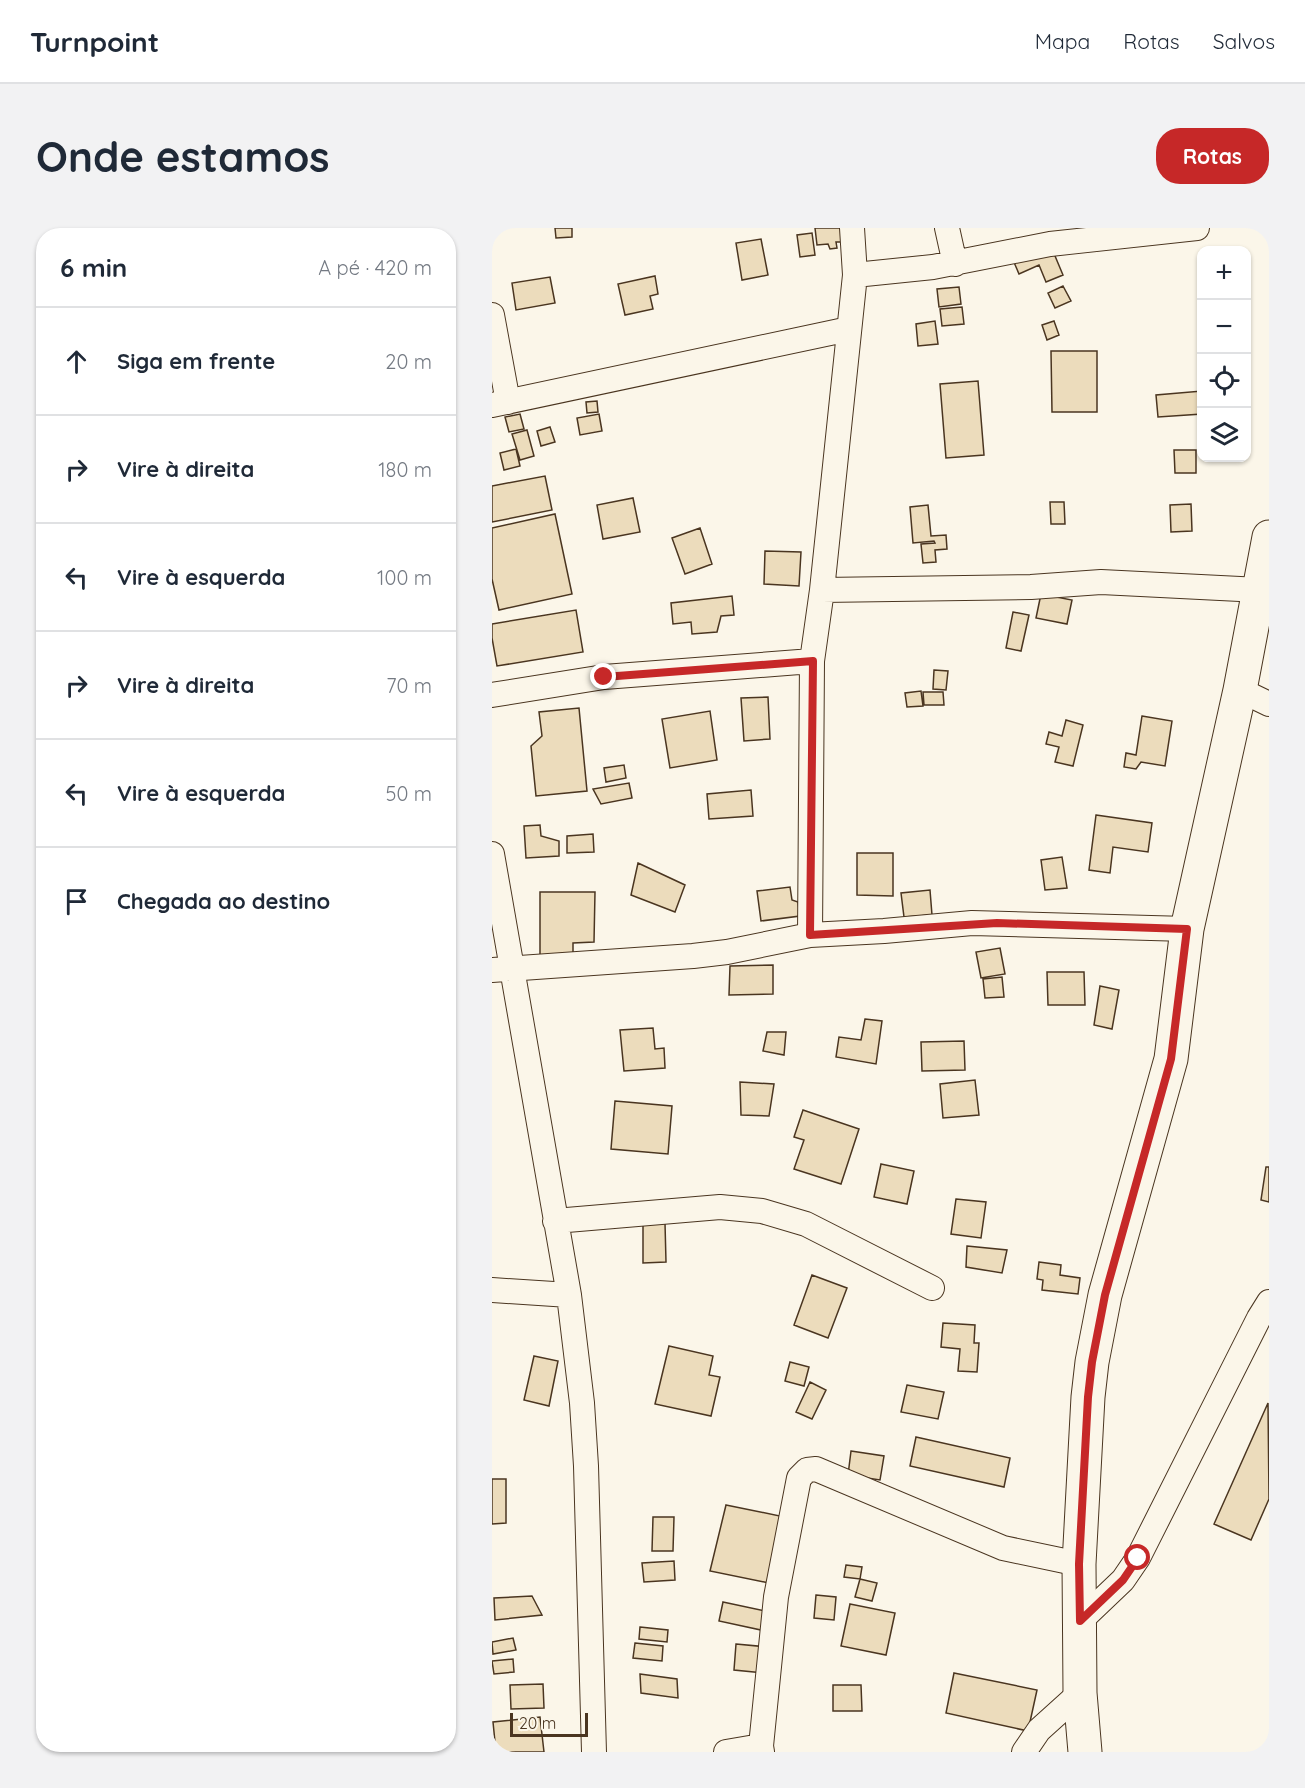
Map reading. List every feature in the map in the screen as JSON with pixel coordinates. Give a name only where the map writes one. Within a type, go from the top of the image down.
[{"type":"main road","points":[[1085,1752],[1080,1693],[1079,1564],[1092,1362],[1105,1295],[1171,1059],[1187,929],[1255,697],[1260,590],[1269,537]]},
{"type":"street","points":[[810,935],[813,661],[855,275],[852,228]]},
{"type":"street","points":[[947,228],[955,264]]},
{"type":"street","points":[[855,275],[955,264],[1050,244],[1197,228]]},
{"type":"street","points":[[492,315],[500,403],[849,329]]},
{"type":"street","points":[[822,590],[1032,587],[1101,582],[1260,590]]},
{"type":"street","points":[[492,695],[604,677],[813,661]]},
{"type":"street","points":[[492,854],[502,969],[569,1295],[582,1402],[586,1466],[594,1752]]},
{"type":"street","points":[[502,969],[727,952],[810,935],[997,923],[1187,929]]},
{"type":"street","points":[[555,1221],[720,1207],[762,1211],[806,1224],[932,1288]]},
{"type":"street","points":[[492,1290],[569,1295]]},
{"type":"street","points":[[1080,1621],[1123,1580],[1138,1558],[1269,1302]]},
{"type":"street","points":[[726,1752],[762,1749],[776,1597],[799,1478],[807,1470],[816,1469],[1003,1548],[1079,1564]]},
{"type":"street","points":[[1024,1752],[1039,1730],[1080,1693]]},
{"type":"building","points":[[555,228],[572,228],[572,237],[556,238]]},
{"type":"building","points":[[815,228],[843,228],[844,242],[836,242],[837,248],[830,249],[828,244],[817,245]]},
{"type":"building","points":[[812,233],[815,255],[800,257],[797,235]]},
{"type":"building","points":[[761,239],[768,275],[742,280],[736,243]]},
{"type":"building","points":[[1050,244],[1063,275],[1046,282],[1039,265],[1019,274],[1013,260]]},
{"type":"building","points":[[655,276],[658,294],[650,296],[653,309],[625,315],[618,284]]},
{"type":"building","points":[[550,277],[555,303],[516,310],[512,283]]},
{"type":"building","points":[[1063,286],[1071,301],[1055,308],[1048,293]]},
{"type":"building","points":[[959,287],[961,304],[939,307],[937,289]]},
{"type":"building","points":[[962,307],[964,324],[942,326],[940,309]]},
{"type":"building","points":[[935,321],[938,344],[918,346],[916,324]]},
{"type":"building","points":[[1054,321],[1059,335],[1047,340],[1042,325]]},
{"type":"building","points":[[1051,351],[1097,351],[1097,412],[1052,412]]},
{"type":"building","points":[[978,381],[984,455],[946,458],[940,384]]},
{"type":"building","points":[[1197,391],[1197,414],[1158,417],[1156,395]]},
{"type":"building","points":[[597,401],[598,412],[587,413],[586,402]]},
{"type":"building","points":[[520,414],[524,429],[509,432],[505,417]]},
{"type":"building","points":[[599,414],[602,431],[580,435],[577,418]]},
{"type":"building","points":[[550,427],[555,442],[541,446],[537,431]]},
{"type":"building","points":[[527,430],[534,456],[520,460],[512,434]]},
{"type":"building","points":[[516,449],[520,466],[504,470],[500,453]]},
{"type":"building","points":[[1174,450],[1196,450],[1196,473],[1175,473]]},
{"type":"building","points":[[545,476],[552,510],[492,522],[492,486]]},
{"type":"building","points":[[633,498],[640,532],[603,539],[597,505]]},
{"type":"building","points":[[1050,502],[1064,502],[1065,524],[1051,524]]},
{"type":"building","points":[[1191,504],[1192,531],[1171,532],[1170,505]]},
{"type":"building","points":[[928,505],[931,536],[946,535],[947,549],[935,550],[936,562],[923,563],[921,544],[935,543],[934,541],[913,543],[910,507]]},
{"type":"building","points":[[555,514],[572,594],[499,610],[492,579],[492,528]]},
{"type":"building","points":[[700,528],[712,564],[685,574],[672,538]]},
{"type":"building","points":[[765,551],[801,552],[799,586],[764,584]]},
{"type":"building","points":[[1041,594],[1072,600],[1067,624],[1036,618]]},
{"type":"building","points":[[732,596],[734,615],[721,616],[717,632],[692,634],[691,622],[673,624],[671,603]]},
{"type":"building","points":[[576,610],[583,652],[497,666],[492,624]]},
{"type":"building","points":[[1013,612],[1029,615],[1021,651],[1006,648]]},
{"type":"building","points":[[934,670],[948,671],[946,690],[933,689]]},
{"type":"building","points":[[921,691],[923,706],[907,707],[905,693]]},
{"type":"building","points":[[923,692],[943,692],[944,705],[924,705]]},
{"type":"building","points":[[768,697],[770,739],[744,741],[741,698]]},
{"type":"building","points":[[579,708],[587,791],[536,796],[531,746],[542,736],[539,712]]},
{"type":"building","points":[[710,711],[717,760],[670,768],[662,719]]},
{"type":"building","points":[[1142,716],[1172,721],[1165,766],[1141,762],[1136,769],[1124,767],[1126,753],[1136,755]]},
{"type":"building","points":[[1066,720],[1083,725],[1073,766],[1055,762],[1059,747],[1046,744],[1049,732],[1062,736]]},
{"type":"building","points":[[624,765],[626,778],[606,782],[604,768]]},
{"type":"building","points":[[629,783],[632,798],[601,804],[593,789]]},
{"type":"building","points":[[751,790],[753,816],[709,819],[707,794]]},
{"type":"building","points":[[1096,815],[1152,823],[1148,852],[1113,847],[1110,873],[1089,870]]},
{"type":"building","points":[[540,825],[541,836],[559,841],[559,856],[526,858],[524,826]]},
{"type":"building","points":[[593,834],[594,852],[567,853],[567,836]]},
{"type":"building","points":[[857,853],[893,853],[893,896],[857,895]]},
{"type":"building","points":[[1062,857],[1067,888],[1045,890],[1041,860]]},
{"type":"building","points":[[638,863],[685,885],[675,912],[631,895]]},
{"type":"building","points":[[790,887],[792,900],[798,902],[800,916],[761,921],[757,891]]},
{"type":"building","points":[[930,890],[932,915],[904,917],[901,893]]},
{"type":"building","points":[[540,892],[595,892],[594,942],[573,943],[573,956],[540,956]]},
{"type":"building","points":[[1000,948],[1005,974],[981,978],[976,952]]},
{"type":"building","points":[[773,965],[773,994],[729,995],[730,966]]},
{"type":"building","points":[[1047,972],[1084,972],[1085,1005],[1048,1005]]},
{"type":"building","points":[[1002,977],[1004,997],[985,998],[983,979]]},
{"type":"building","points":[[1100,986],[1119,990],[1112,1029],[1094,1025]]},
{"type":"building","points":[[865,1019],[882,1021],[876,1064],[836,1057],[839,1037],[861,1040]]},
{"type":"building","points":[[653,1028],[655,1049],[664,1048],[665,1068],[624,1071],[620,1030]]},
{"type":"building","points":[[767,1032],[786,1032],[784,1055],[763,1051]]},
{"type":"building","points":[[964,1041],[965,1070],[922,1071],[921,1042]]},
{"type":"building","points":[[975,1080],[979,1115],[943,1118],[940,1084]]},
{"type":"building","points":[[740,1082],[774,1084],[769,1116],[741,1115]]},
{"type":"building","points":[[615,1101],[672,1106],[668,1154],[611,1149]]},
{"type":"building","points":[[803,1110],[859,1129],[841,1184],[794,1169],[804,1140],[794,1137]]},
{"type":"building","points":[[881,1164],[914,1171],[907,1204],[874,1197]]},
{"type":"building","points":[[1266,1167],[1269,1167],[1269,1202],[1261,1200]]},
{"type":"building","points":[[956,1199],[986,1202],[981,1238],[951,1234]]},
{"type":"building","points":[[665,1223],[666,1262],[643,1263],[643,1224]]},
{"type":"building","points":[[967,1246],[1007,1250],[1002,1273],[966,1267]]},
{"type":"building","points":[[1039,1262],[1061,1265],[1060,1275],[1080,1278],[1078,1294],[1042,1290],[1043,1280],[1037,1279]]},
{"type":"building","points":[[812,1275],[847,1288],[828,1338],[794,1325]]},
{"type":"building","points":[[943,1323],[975,1325],[974,1343],[979,1343],[977,1372],[958,1371],[960,1349],[941,1347]]},
{"type":"building","points":[[669,1346],[713,1356],[709,1375],[720,1377],[711,1416],[655,1404]]},
{"type":"building","points":[[534,1356],[558,1361],[549,1406],[524,1400]]},
{"type":"building","points":[[790,1362],[809,1367],[804,1386],[785,1381]]},
{"type":"building","points":[[810,1382],[826,1390],[812,1419],[796,1412]]},
{"type":"building","points":[[907,1385],[944,1392],[938,1419],[901,1412]]},
{"type":"building","points":[[1268,1403],[1269,1499],[1251,1540],[1214,1524]]},
{"type":"building","points":[[916,1437],[1010,1458],[1004,1487],[910,1466]]},
{"type":"building","points":[[851,1451],[884,1456],[880,1480],[848,1475]]},
{"type":"building","points":[[492,1479],[506,1479],[506,1523],[492,1524]]},
{"type":"building","points":[[726,1505],[780,1516],[769,1583],[710,1571]]},
{"type":"building","points":[[653,1517],[674,1517],[673,1551],[652,1551]]},
{"type":"building","points":[[674,1561],[675,1580],[644,1582],[642,1563]]},
{"type":"building","points":[[846,1565],[862,1567],[860,1579],[844,1577]]},
{"type":"building","points":[[860,1579],[877,1583],[872,1601],[855,1597]]},
{"type":"building","points":[[816,1595],[836,1597],[834,1620],[814,1618]]},
{"type":"building","points":[[532,1596],[542,1615],[495,1620],[494,1598]]},
{"type":"building","points":[[723,1602],[765,1611],[761,1630],[719,1621]]},
{"type":"building","points":[[850,1604],[895,1613],[886,1655],[841,1646]]},
{"type":"building","points":[[640,1627],[668,1630],[667,1642],[639,1639]]},
{"type":"building","points":[[513,1638],[516,1650],[493,1654],[492,1642]]},
{"type":"building","points":[[635,1643],[663,1646],[662,1661],[633,1658]]},
{"type":"building","points":[[736,1644],[768,1647],[765,1673],[734,1670]]},
{"type":"building","points":[[513,1659],[514,1672],[494,1674],[492,1661]]},
{"type":"building","points":[[954,1673],[1037,1690],[1028,1731],[946,1713]]},
{"type":"building","points":[[640,1674],[677,1679],[678,1698],[641,1693]]},
{"type":"building","points":[[543,1684],[544,1708],[511,1709],[510,1685]]},
{"type":"building","points":[[833,1685],[861,1685],[862,1711],[833,1711]]},
{"type":"building","points":[[540,1717],[544,1752],[496,1752],[493,1722]]},
{"type":"route","points":[[604,677],[813,661],[810,935],[972,923],[1187,929],[1171,1059],[1105,1295],[1092,1362],[1079,1564],[1080,1621],[1123,1580],[1138,1558]]}]
